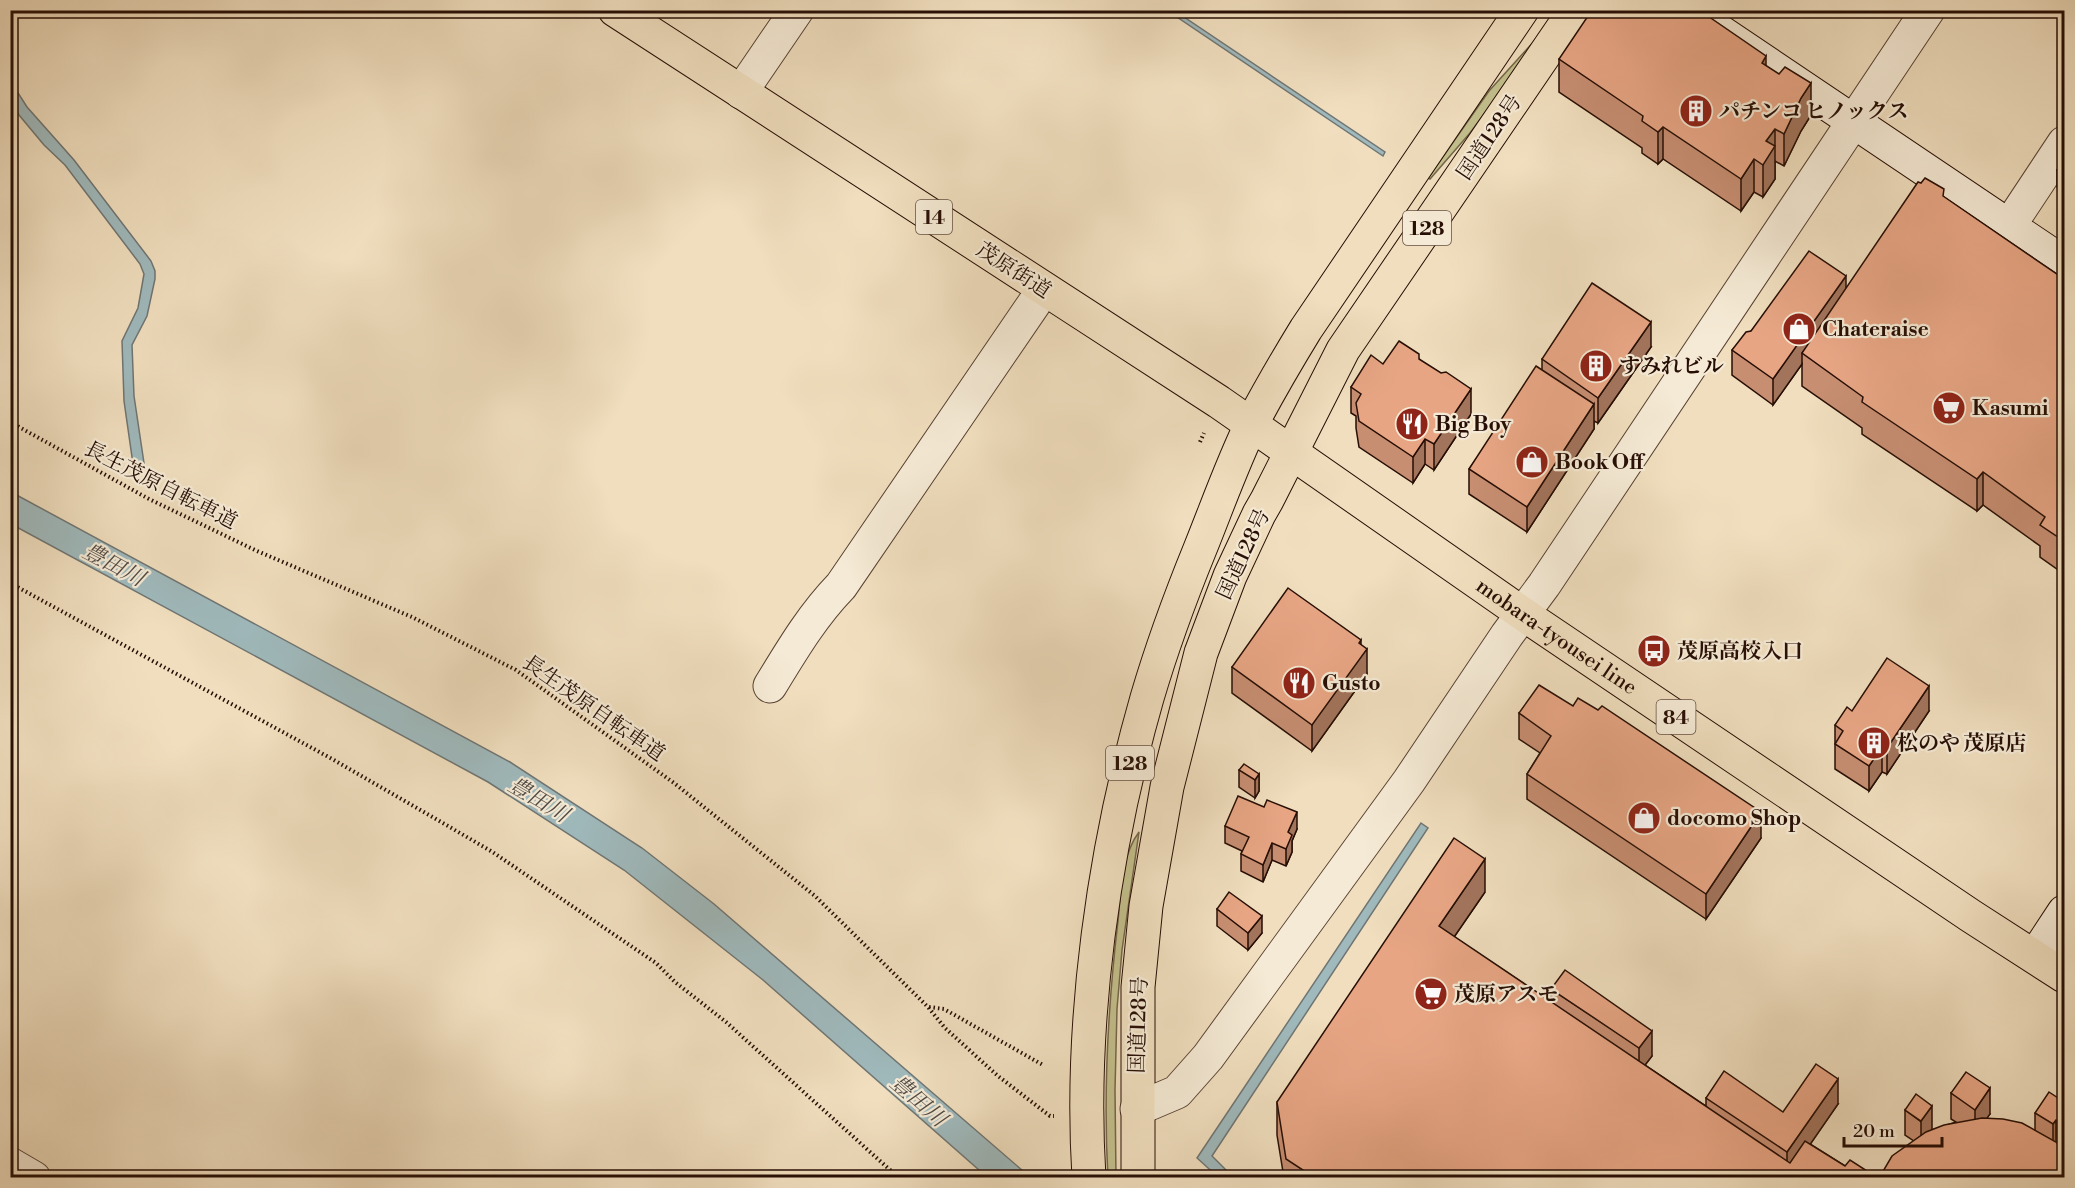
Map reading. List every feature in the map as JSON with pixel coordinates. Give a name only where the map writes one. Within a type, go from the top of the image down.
[{"type":"main road","name":"茂原街道","points":[[615,10],[1252,424],[1291,452]]},
{"type":"main road","name":"国道128号","points":[[1089,1178],[1086,1128],[1089,1035],[1097,950],[1122,795],[1147,698],[1173,618],[1229,475],[1252,424],[1306,329],[1522,10]]},
{"type":"main road","name":"国道128号","points":[[1137,1178],[1138,987],[1146,906],[1167,787],[1201,653],[1230,576],[1259,514],[1343,350],[1575,10]]},
{"type":"main road","name":"mobara-tyousei line","points":[[1291,452],[1523,614],[1971,916],[2064,976]]},
{"type":"street","points":[[741,92],[797,10]]},
{"type":"street","points":[[1688,10],[2064,262]]},
{"type":"street","points":[[1137,1109],[1177,1092],[1208,1058],[1409,781],[1507,635],[1544,585],[1928,10]]},
{"type":"street","points":[[2009,226],[2064,143]]},
{"type":"street","points":[[770,686],[801,634],[820,608],[841,586],[1044,289]]},
{"type":"street","points":[[2035,956],[2064,912]]},
{"type":"street","points":[[10,1164],[34,1178]]},
{"type":"path","name":"長生茂原自転車道","points":[[10,422],[149,499],[257,551],[412,617],[516,670],[674,783],[815,896],[928,1007],[945,1028],[1050,1116],[1086,1128]]},
{"type":"path","points":[[10,583],[334,760],[491,851],[656,963],[675,982],[726,1022],[898,1178]]},
{"type":"path","points":[[928,1007],[944,1009],[1043,1065]]},
{"type":"shaded area","points":[[1537,38],[1535,46],[1470,133],[1430,179],[1428,178],[1489,91]]},
{"type":"shaded area","points":[[1139,832],[1122,950],[1117,1009],[1116,1177],[1108,1178],[1106,1081],[1112,985],[1125,863]]},
{"type":"water","points":[[1168,11],[1175,11],[1385,152],[1383,156]]},
{"type":"water","points":[[11,82],[27,107],[74,160],[151,261],[155,271],[147,316],[132,345],[134,396],[144,463],[133,464],[124,401],[122,341],[138,308],[144,274],[140,264],[65,165],[44,145],[19,115],[11,102]]},
{"type":"water","name":"豊田川","points":[[11,492],[510,762],[642,848],[714,904],[1030,1177],[987,1177],[763,980],[624,870],[488,782],[11,524]]},
{"type":"water","points":[[1421,823],[1428,828],[1212,1156],[1233,1177],[1218,1177],[1197,1158]]},
{"type":"building","name":"パチンコ ヒノックス","points":[[1592,10],[1699,10],[1766,56],[1762,63],[1779,74],[1785,67],[1811,83],[1801,98],[1784,134],[1775,129],[1766,141],[1775,146],[1763,165],[1754,159],[1741,179],[1663,127],[1658,132],[1642,121],[1643,116],[1559,59]]},
{"type":"building","points":[[2064,159],[2064,182],[2059,178],[2062,174],[2057,170]]},
{"type":"building","name":"Kasumi","points":[[1925,178],[1944,189],[1943,196],[2064,279],[2064,541],[2040,525],[2045,517],[1983,472],[1977,479],[1862,402],[1863,397],[1802,353],[1918,182],[1921,183]]},
{"type":"building","points":[[1809,251],[1846,276],[1773,379],[1732,350],[1746,332],[1751,331]]},
{"type":"building","name":"すみれビル","points":[[1592,283],[1651,322],[1598,398],[1542,359]]},
{"type":"building","name":"Big Boy","points":[[1399,341],[1419,354],[1419,359],[1441,373],[1446,372],[1471,389],[1434,444],[1425,439],[1413,457],[1359,421],[1356,403],[1361,394],[1351,387],[1371,355],[1383,364]]},
{"type":"building","name":"Book Off","points":[[1536,366],[1594,404],[1527,507],[1469,469]]},
{"type":"building","name":"Gusto","points":[[1288,588],[1361,640],[1359,643],[1367,649],[1312,725],[1232,667]]},
{"type":"building","points":[[1887,658],[1929,686],[1887,748],[1882,747],[1869,766],[1835,744],[1843,731],[1835,725],[1847,707],[1852,711]]},
{"type":"building","name":"docomo Shop","points":[[1539,685],[1573,706],[1578,698],[1598,710],[1602,706],[1761,812],[1706,894],[1527,774],[1551,736],[1519,713]]},
{"type":"building","points":[[1244,764],[1259,774],[1255,780],[1239,770]]},
{"type":"building","points":[[1238,796],[1264,807],[1267,800],[1297,812],[1288,832],[1292,835],[1286,849],[1272,843],[1263,865],[1241,854],[1249,837],[1225,826]]},
{"type":"building","name":"茂原アスモ","points":[[1454,838],[1485,859],[1439,926],[1790,1163],[1805,1141],[1845,1166],[1850,1160],[1878,1178],[1315,1178],[1286,1159],[1277,1102]]},
{"type":"building","points":[[1229,892],[1262,916],[1248,933],[1217,909]]},
{"type":"building","points":[[1565,970],[1652,1031],[1639,1048],[1551,989]]},
{"type":"building","points":[[1816,1064],[1838,1079],[1787,1152],[1706,1098],[1724,1071],[1783,1112]]},
{"type":"building","points":[[1966,1072],[1990,1088],[1975,1110],[1951,1093]]},
{"type":"building","points":[[2049,1092],[2064,1102],[2064,1125],[2056,1120],[2053,1124],[2035,1113]]},
{"type":"building","points":[[1916,1094],[1932,1106],[1921,1121],[1905,1110]]},
{"type":"building","points":[[1982,1118],[2022,1123],[2056,1142],[2064,1150],[2064,1178],[1879,1178],[1892,1156],[1926,1132],[1944,1125]]},
{"type":"place","name":"パチンコ ヒノックス","points":[[1696,111]]},
{"type":"place","name":"Chateraise","points":[[1799,329]]},
{"type":"place","name":"すみれビル","points":[[1596,366]]},
{"type":"place","name":"Kasumi","points":[[1949,408]]},
{"type":"place","name":"Big Boy","points":[[1412,424]]},
{"type":"place","name":"Book Off","points":[[1532,462]]},
{"type":"place","name":"茂原高校入口","points":[[1654,651]]},
{"type":"place","name":"Gusto","points":[[1299,683]]},
{"type":"place","name":"松のや 茂原店","points":[[1874,743]]},
{"type":"place","name":"docomo Shop","points":[[1644,818]]},
{"type":"place","name":"茂原アスモ","points":[[1431,994]]}]
